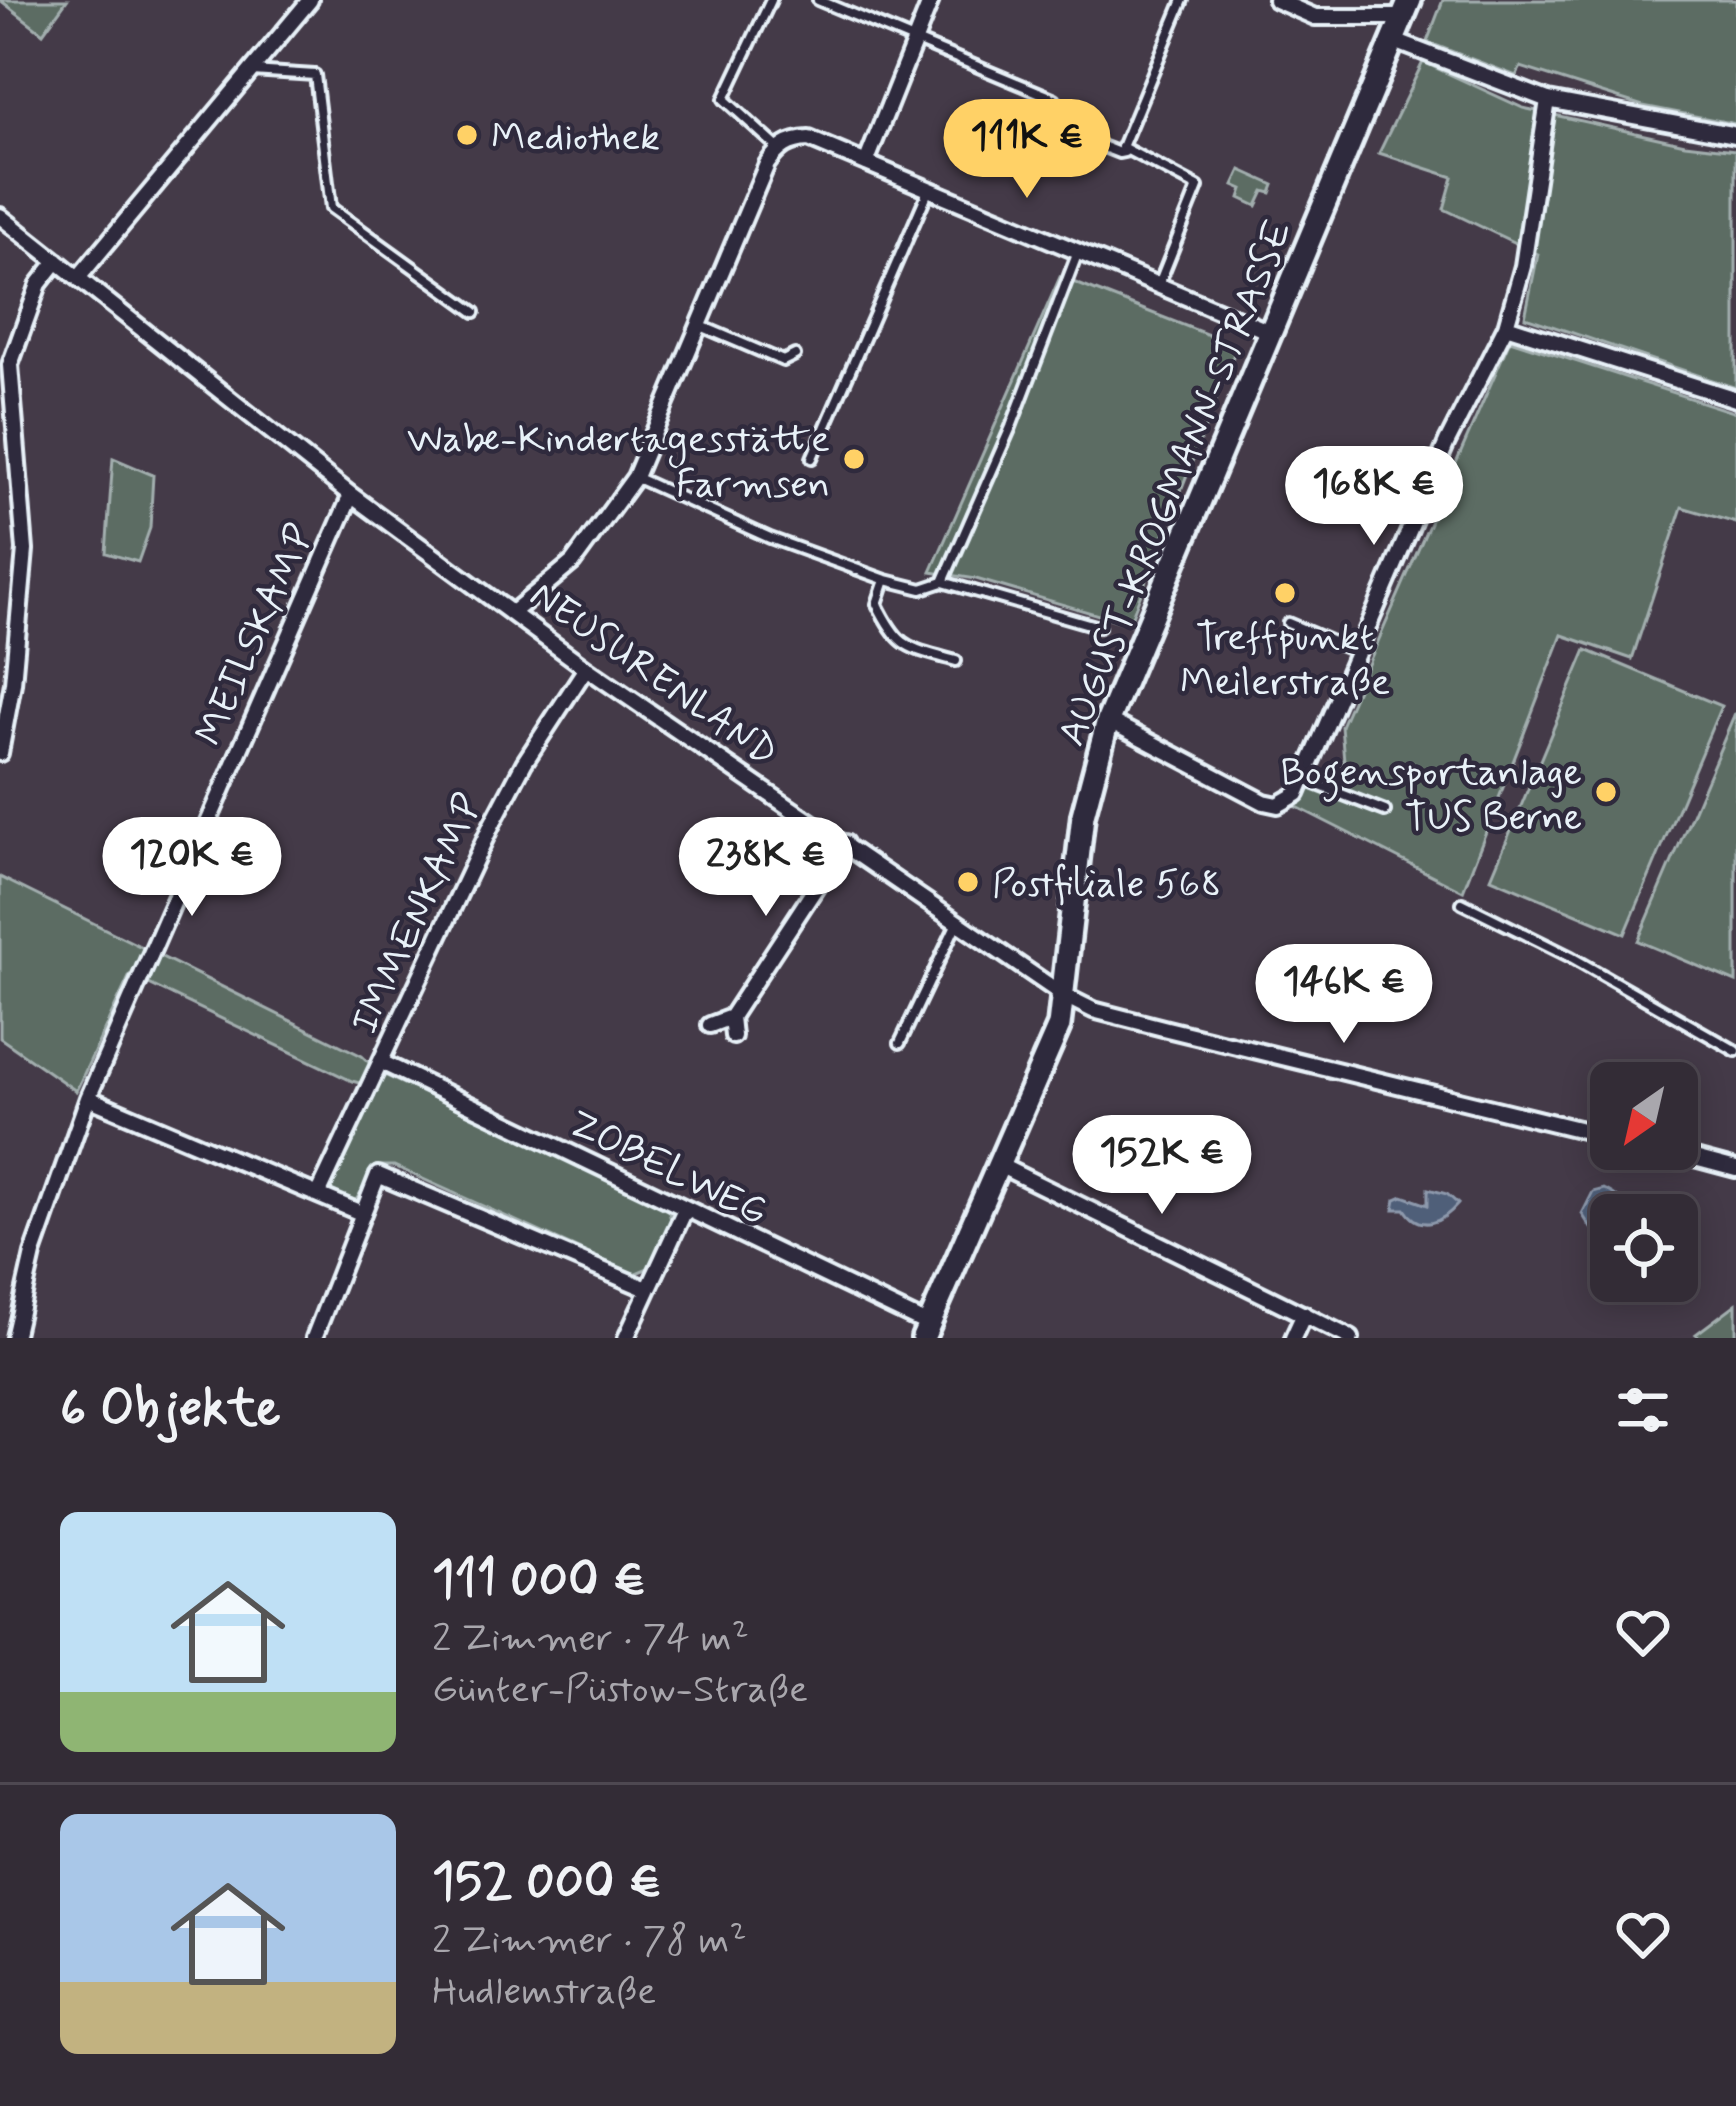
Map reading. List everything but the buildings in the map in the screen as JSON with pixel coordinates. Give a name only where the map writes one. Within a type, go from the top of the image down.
[{"type":"main road","name":"AUGUST-KROGMANN-STRASSE","points":[[926,1332],[1059,1025],[1082,815],[1108,720],[1406,9]]},
{"type":"street","points":[[78,278],[310,0]]},
{"type":"street","points":[[866,163],[931,0]]},
{"type":"street","points":[[1276,0],[1315,17],[1406,9]]},
{"type":"street","points":[[1392,40],[1548,100],[1736,135]]},
{"type":"street","points":[[1108,720],[1264,802],[1290,802],[1305,780],[1452,431],[1506,326],[1523,266],[1548,100]]},
{"type":"street","points":[[512,614],[573,562],[635,477],[767,164],[778,148],[796,140],[808,140],[929,188],[1272,333]]},
{"type":"street","name":"NEUSURENLAND","points":[[0,216],[351,495],[512,614],[1064,995],[1093,1010],[1590,1132]]},
{"type":"street","points":[[0,753],[13,683],[25,562],[10,364],[39,284],[57,261]]},
{"type":"street","points":[[1506,326],[1736,399]]},
{"type":"street","points":[[0,447],[17,443]]},
{"type":"street","name":"MEILSKAMP","points":[[14,1338],[33,1254],[88,1098],[351,495]]},
{"type":"street","name":"IMMENKAMP","points":[[319,1195],[502,805],[586,668]]},
{"type":"street","points":[[710,1025],[731,1017],[845,843]]},
{"type":"street","points":[[731,1017],[733,1036]]},
{"type":"street","name":"ZOBELWEG","points":[[381,1062],[926,1332]]},
{"type":"street","points":[[88,1098],[361,1213]]},
{"type":"street","points":[[1698,1158],[1736,1168]]},
{"type":"street","points":[[999,1165],[1352,1338]]},
{"type":"street","points":[[314,1338],[378,1175],[647,1289]]},
{"type":"street","points":[[626,1338],[685,1210]]},
{"type":"street","points":[[1293,1338],[1304,1314]]},
{"type":"lane","points":[[771,0],[724,99],[778,148]]},
{"type":"lane","points":[[818,0],[1054,99]]},
{"type":"lane","points":[[1124,152],[1183,0]]},
{"type":"lane","points":[[250,71],[315,75],[331,208],[476,312]]},
{"type":"lane","points":[[1045,124],[1124,152],[1198,187],[1159,284]]},
{"type":"lane","points":[[812,458],[929,188]]},
{"type":"lane","points":[[944,582],[1026,390],[1079,250]]},
{"type":"lane","points":[[701,326],[783,361],[795,356]]},
{"type":"lane","points":[[635,477],[770,538],[886,580],[922,589],[944,582],[1099,628]]},
{"type":"lane","points":[[886,580],[877,604],[891,633],[905,646],[956,661]]},
{"type":"lane","points":[[1288,623],[1357,652]]},
{"type":"lane","points":[[1305,780],[1385,811]]},
{"type":"lane","points":[[1462,903],[1736,1051]]},
{"type":"lane","points":[[900,1043],[957,921]]},
{"type":"green space","points":[[0,0],[67,0],[43,33]]},
{"type":"green space","points":[[1443,0],[1736,0],[1736,124],[1643,106],[1521,67],[1516,76],[1427,42]]},
{"type":"green space","points":[[1423,62],[1523,108],[1685,144],[1736,150],[1736,388],[1525,317],[1538,254],[1444,209],[1453,177],[1379,153]]},
{"type":"green space","points":[[1241,170],[1274,185],[1271,193],[1264,191],[1257,206],[1240,198],[1243,189],[1234,185]]},
{"type":"green space","points":[[1060,277],[1237,346],[1129,624],[976,579],[931,572]]},
{"type":"green space","points":[[1510,340],[1736,413],[1736,523],[1682,507],[1632,659],[1562,635],[1463,891],[1293,805],[1309,779],[1334,787],[1344,761],[1341,726]]},
{"type":"green space","points":[[113,458],[153,475],[150,528],[138,562],[106,553]]},
{"type":"green space","name":"Bogensportanlage TUS Berne","points":[[1586,650],[1721,706],[1625,934],[1491,878]]},
{"type":"green space","points":[[1736,714],[1736,982],[1638,941]]},
{"type":"green space","points":[[0,877],[362,1056],[380,1073],[664,1205],[670,1227],[653,1266],[634,1274],[394,1166],[376,1166],[355,1202],[327,1190],[371,1086],[130,975],[76,1091],[0,1038]]},
{"type":"green space","points":[[1736,1304],[1736,1338],[1696,1334]]},
{"type":"water","points":[[1428,1189],[1447,1194],[1458,1204],[1431,1223],[1417,1221],[1405,1209],[1394,1209],[1396,1199],[1403,1196],[1428,1205]]},
{"type":"water","points":[[1590,1198],[1590,1226],[1582,1214]]},
{"type":"place","name":"Mediothek","points":[[467,135]]},
{"type":"place","name":"Wabe-Kindertagesstätte Farmsen","points":[[854,459]]},
{"type":"place","name":"Treffpunkt Meilerstraße","points":[[1285,593]]},
{"type":"place","name":"Bogensportanlage TUS Berne","points":[[1606,792]]},
{"type":"place","name":"Postfiliale 568","points":[[968,882]]}]
